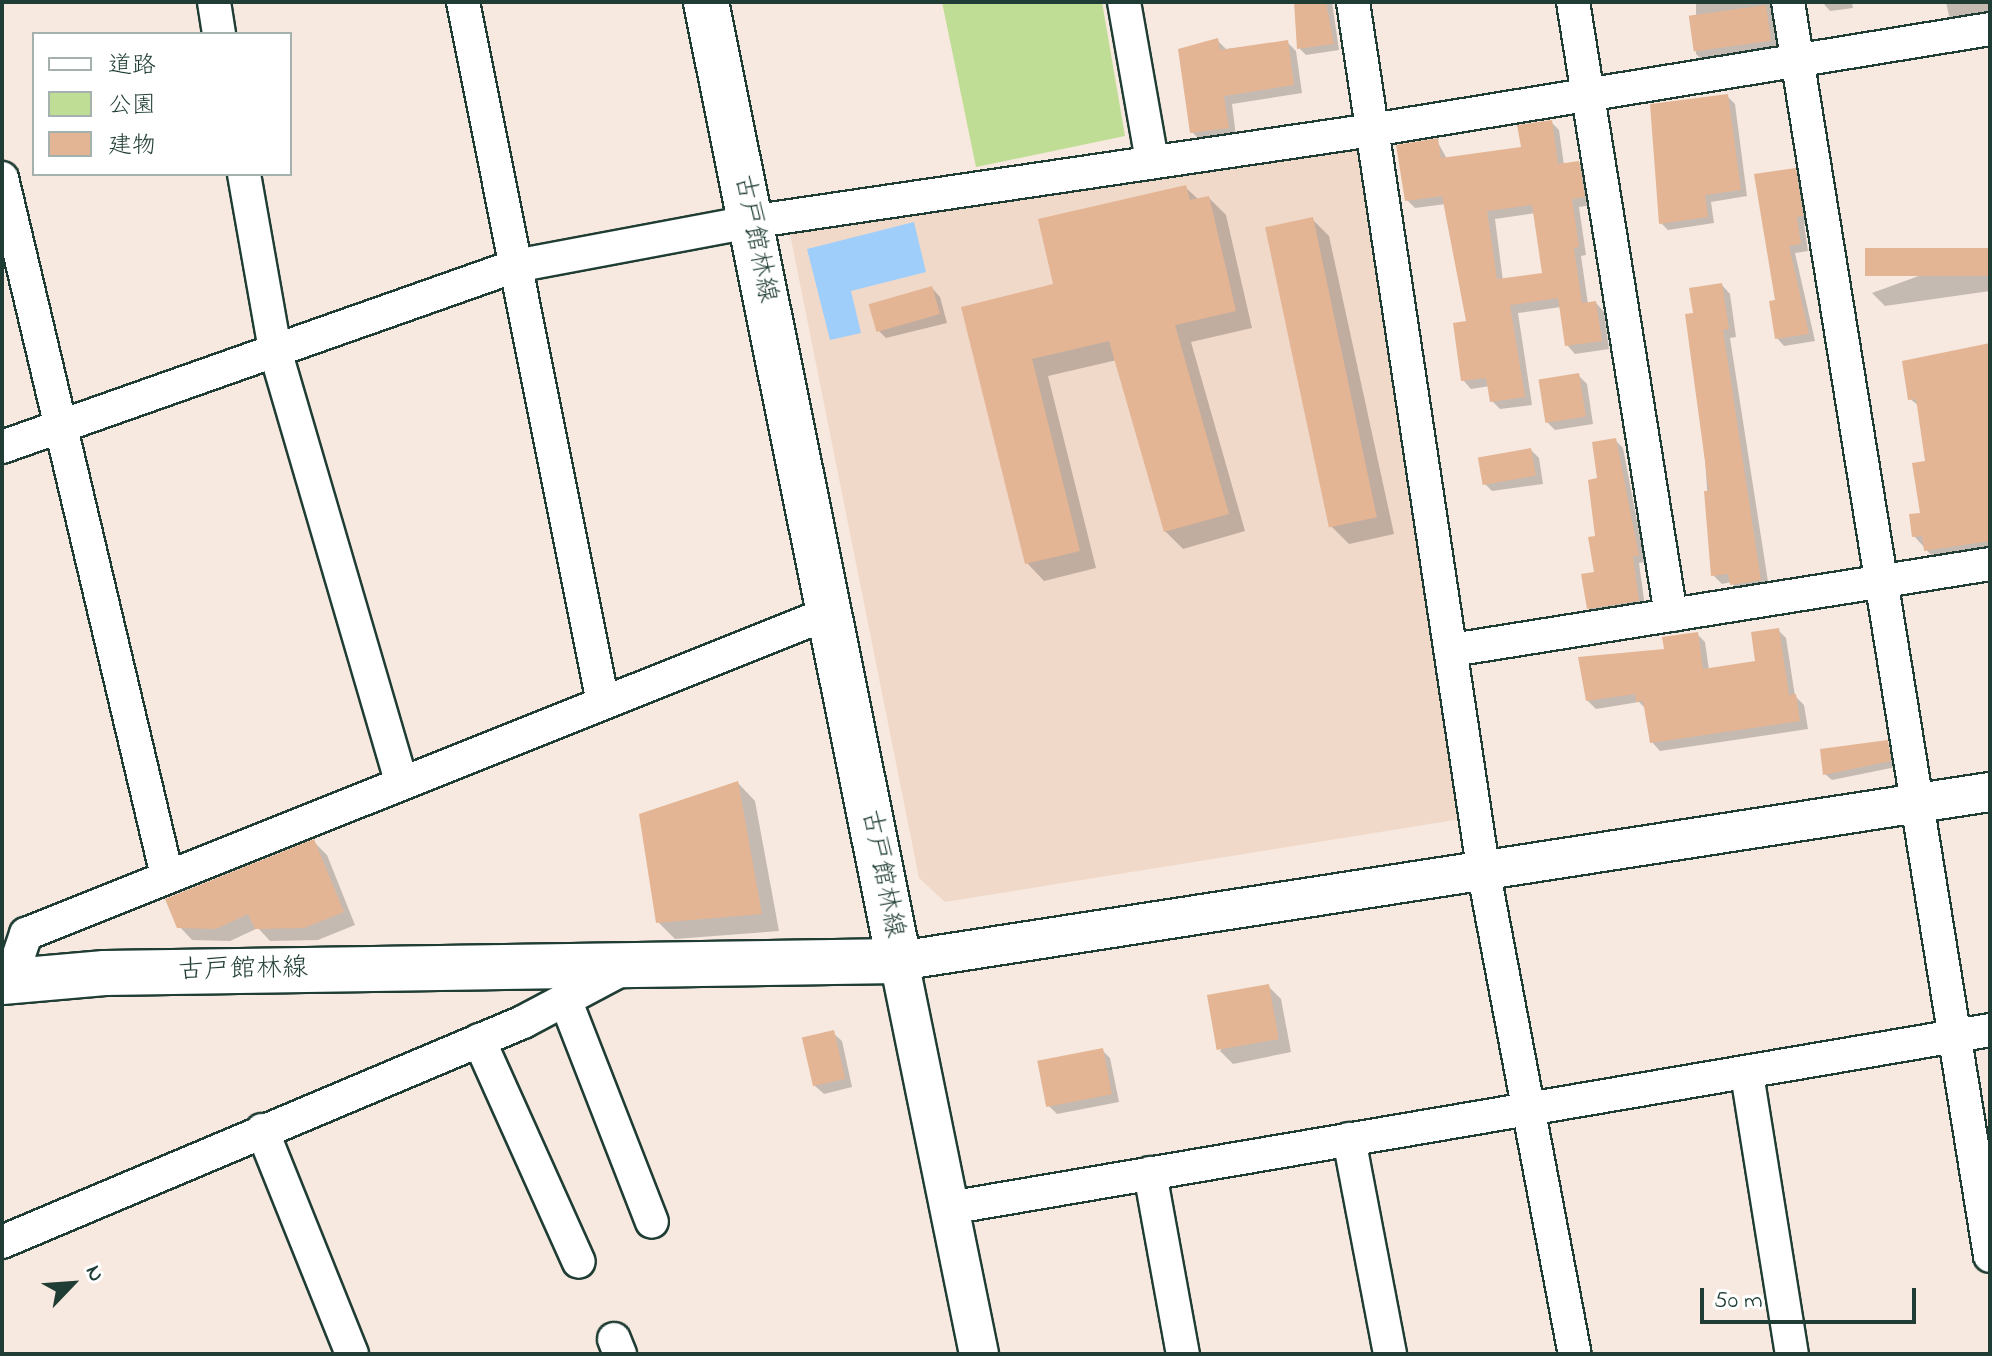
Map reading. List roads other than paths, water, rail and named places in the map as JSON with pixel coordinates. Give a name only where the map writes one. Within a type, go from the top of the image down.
[{"type":"main road","name":"古戸館林線","points":[[6,982],[105,973],[899,961],[706,2]]},
{"type":"street","points":[[214,2],[219,32]]},
{"type":"street","points":[[463,2],[603,703]]},
{"type":"street","points":[[1124,2],[1152,160]]},
{"type":"street","points":[[1353,2],[1484,874],[1575,1354]]},
{"type":"street","points":[[1573,2],[1671,615]]},
{"type":"street","points":[[1788,2],[1990,1256]]},
{"type":"street","points":[[2,447],[515,266],[750,222],[1799,64],[1990,29]]},
{"type":"street","points":[[244,176],[275,350],[401,782]]},
{"type":"street","points":[[2,178],[167,876]]},
{"type":"street","points":[[1452,650],[1990,564]]},
{"type":"street","points":[[6,982],[26,934],[829,613]]},
{"type":"street","points":[[979,1354],[899,961],[1484,874],[1990,792]]},
{"type":"street","points":[[2,1242],[479,1040],[635,963]]},
{"type":"street","points":[[565,999],[652,1222]]},
{"type":"street","points":[[949,1208],[1526,1108],[1747,1074],[1990,1030]]},
{"type":"street","points":[[479,1040],[579,1262]]},
{"type":"street","points":[[1747,1074],[1792,1354]]},
{"type":"street","points":[[262,1130],[352,1354]]},
{"type":"street","points":[[1349,1139],[1390,1354]]},
{"type":"street","points":[[1150,1173],[1183,1354]]},
{"type":"water","points":[[914,222],[926,272],[851,291],[861,333],[830,340],[807,249]]}]
